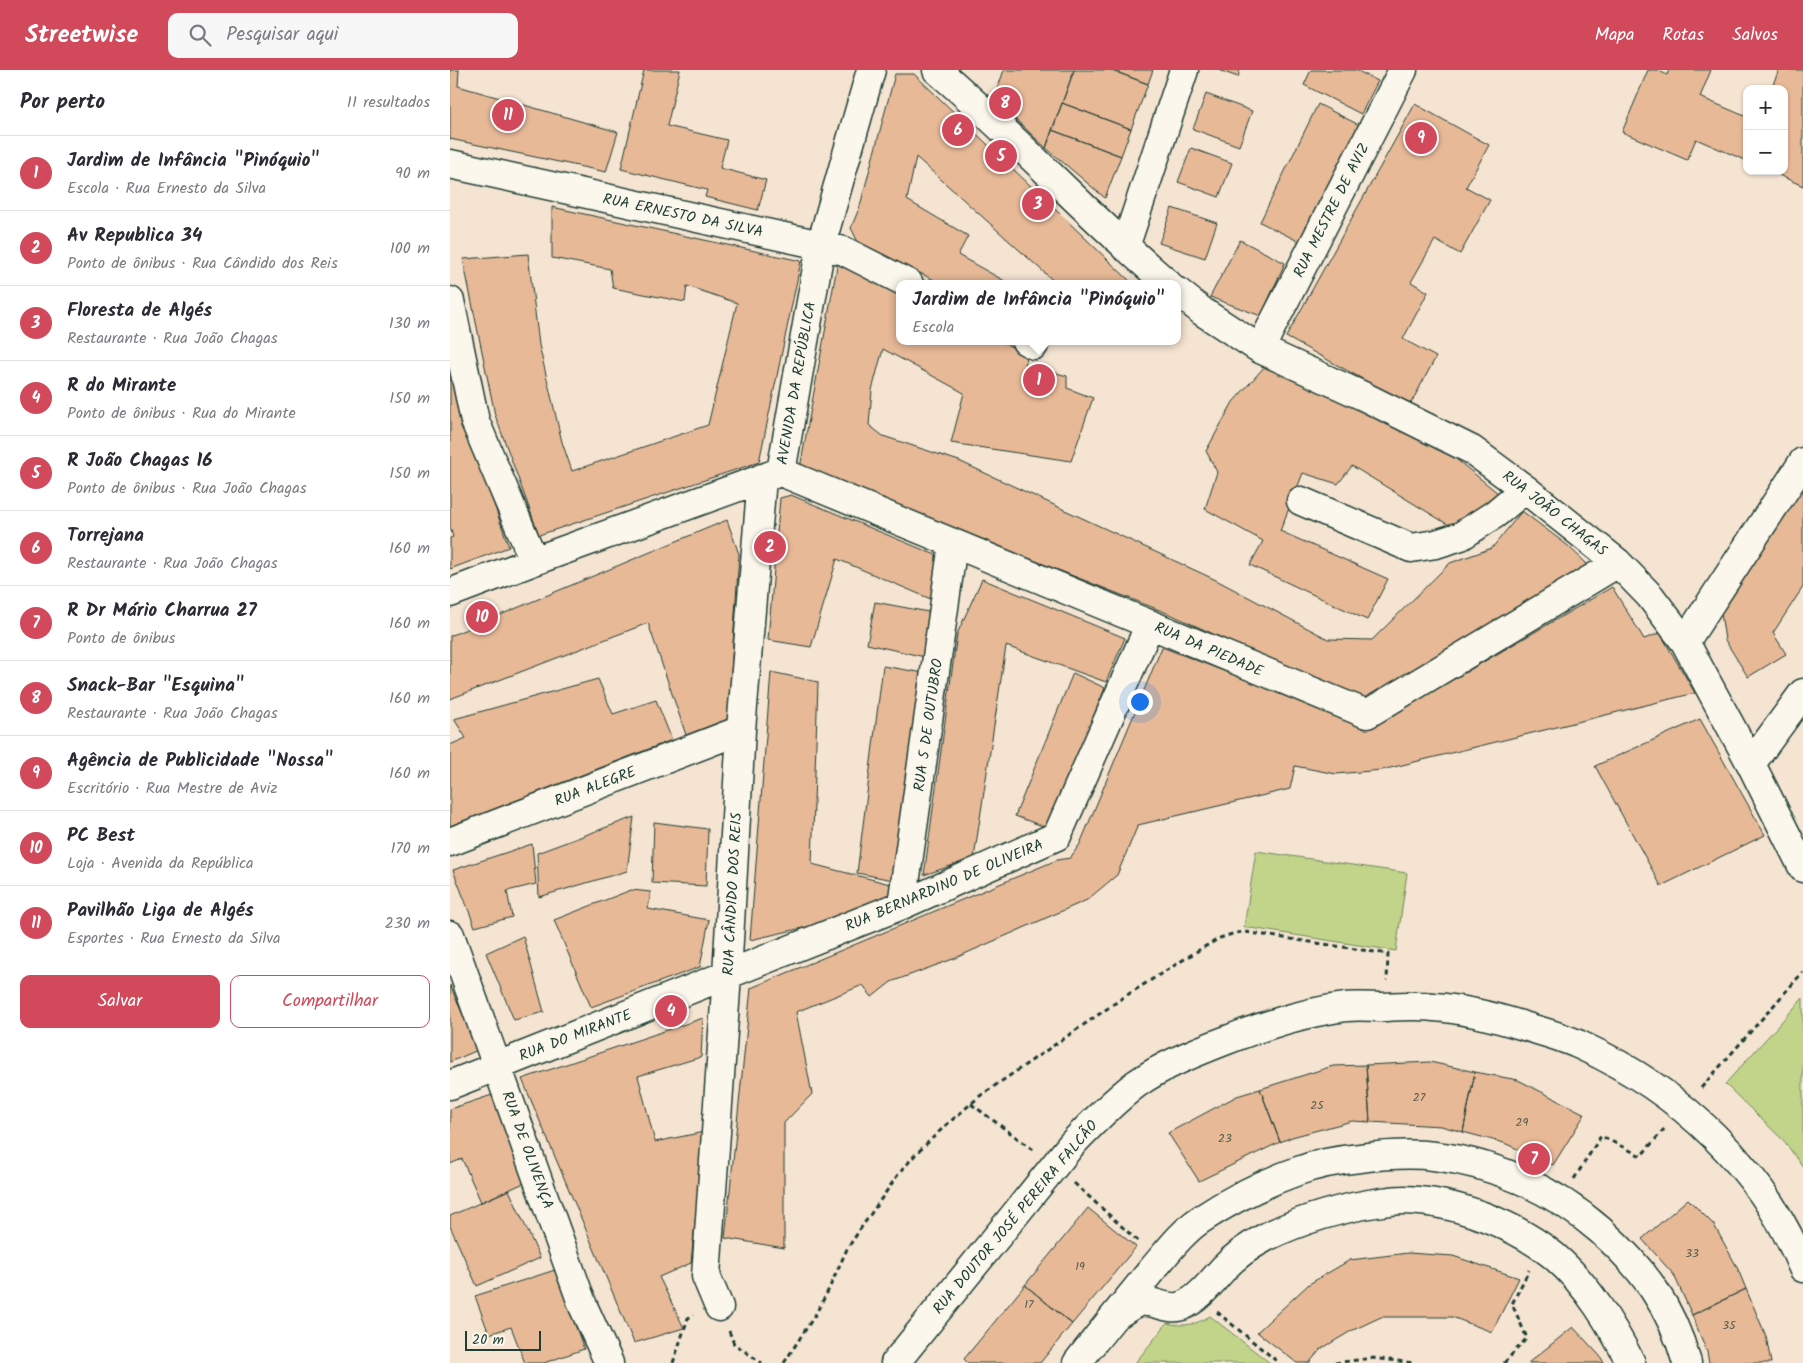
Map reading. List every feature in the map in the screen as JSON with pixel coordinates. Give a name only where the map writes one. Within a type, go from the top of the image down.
[{"type":"street","name":"AVENIDA DA REPÚBLICA","points":[[450,593],[771,475],[821,245],[871,70]]},
{"type":"street","points":[[937,70],[963,79],[1124,247],[1163,280]]},
{"type":"street","points":[[1124,247],[1184,70]]},
{"type":"street","name":"RUA MESTRE DE AVIZ","points":[[1260,349],[1403,70]]},
{"type":"street","name":"RUA ERNESTO DA SILVA","points":[[450,164],[821,245],[844,251],[901,280]]},
{"type":"street","name":"RUA JOÃO CHAGAS","points":[[1181,294],[1203,312],[1260,349],[1472,450],[1525,488],[1618,563],[1650,596],[1685,642],[1751,764],[1803,868]]},
{"type":"street","points":[[450,301],[475,421],[534,561]]},
{"type":"street","points":[[1685,642],[1803,462]]},
{"type":"street","name":"RUA DA PIEDADE","points":[[771,475],[953,544],[1367,714],[1618,563]]},
{"type":"street","name":"RUA CÂNDIDO DOS REIS","points":[[719,1307],[706,1276],[728,975],[741,730],[771,475]]},
{"type":"street","points":[[1301,501],[1411,548],[1436,544],[1461,536],[1495,514],[1525,488]]},
{"type":"street","name":"RUA 5 DE OUTUBRO","points":[[902,905],[953,544]]},
{"type":"street","name":"RUA BERNARDINO DE OLIVEIRA","points":[[728,975],[902,905],[1056,836],[1150,624]]},
{"type":"street","points":[[1751,764],[1803,693]]},
{"type":"street","name":"RUA ALEGRE","points":[[450,842],[741,730]]},
{"type":"street","name":"RUA DE OLIVENÇA","points":[[450,935],[583,1306],[609,1363]]},
{"type":"street","name":"RUA DO MIRANTE","points":[[450,1085],[728,975]]},
{"type":"street","name":"RUA DOUTOR JOSÉ PEREIRA FALCÃO","points":[[895,1363],[1072,1144],[1094,1120],[1137,1084],[1200,1050],[1270,1024],[1318,1012],[1348,1007],[1434,1007],[1470,1012],[1550,1034],[1581,1045],[1610,1060],[1684,1107],[1712,1133],[1744,1169],[1771,1204],[1796,1250],[1803,1268]]},
{"type":"street","points":[[1077,1363],[1160,1261],[1198,1222],[1226,1204],[1261,1186],[1300,1170],[1338,1160],[1387,1155],[1433,1156],[1473,1163],[1519,1179],[1561,1200],[1582,1214],[1628,1256],[1652,1284],[1673,1323],[1687,1363]]},
{"type":"street","points":[[1114,1316],[1140,1302],[1151,1302],[1168,1307],[1189,1301],[1246,1249],[1267,1236],[1340,1210],[1367,1204],[1403,1200],[1448,1205],[1485,1217],[1522,1235],[1554,1256],[1581,1284],[1600,1309],[1618,1337],[1631,1363]]},
{"type":"street","points":[[1160,1261],[1162,1285],[1189,1301]]},
{"type":"path","points":[[784,1363],[815,1315],[847,1249],[915,1155],[980,1096],[1127,995],[1199,950],[1220,938],[1245,932],[1388,954],[1387,1007]]},
{"type":"path","points":[[1561,1200],[1601,1136],[1641,1156],[1803,972]]},
{"type":"path","points":[[1504,1363],[1527,1338],[1512,1304],[1540,1247]]},
{"type":"path","points":[[1189,1301],[1279,1363]]},
{"type":"path","points":[[673,1363],[688,1318],[719,1307],[734,1344],[762,1363]]},
{"type":"path","points":[[1335,1363],[1372,1358],[1414,1363]]},
{"type":"green space","points":[[1256,851],[1407,873],[1396,951],[1244,927]]},
{"type":"green space","points":[[1803,998],[1803,1167],[1784,1141],[1725,1084]]},
{"type":"green space","points":[[1210,1316],[1270,1363],[1135,1363],[1167,1323],[1189,1324]]},
{"type":"building","points":[[450,70],[459,70],[458,86],[618,132],[606,172],[450,139]]},
{"type":"building","points":[[644,70],[680,70],[667,126],[727,140],[720,168],[766,180],[758,210],[705,197],[707,190],[621,169]]},
{"type":"building","points":[[1004,70],[1074,70],[1046,148],[994,99]]},
{"type":"building","points":[[1074,70],[1111,70],[1148,84],[1131,129],[1062,103]]},
{"type":"building","points":[[1111,70],[1153,70],[1148,84]]},
{"type":"building","points":[[1218,70],[1240,70],[1238,77]]},
{"type":"building","points":[[1311,70],[1356,70],[1378,81],[1361,114],[1304,85]]},
{"type":"building","points":[[1648,70],[1657,70],[1667,75],[1669,70],[1711,70],[1700,97],[1743,115],[1743,159],[1696,139],[1687,160],[1622,132]]},
{"type":"building","points":[[1779,70],[1803,70],[1803,186],[1779,175],[1788,175],[1788,85],[1773,85]]},
{"type":"building","points":[[895,74],[914,74],[1129,280],[1053,280],[916,157],[907,200],[968,236],[958,255],[1003,280],[934,280],[858,242],[851,228],[860,206]]},
{"type":"building","points":[[1206,94],[1252,111],[1239,146],[1193,129]]},
{"type":"building","points":[[1062,103],[1131,129],[1121,156],[1052,130]]},
{"type":"building","points":[[1318,104],[1359,125],[1302,243],[1260,222]]},
{"type":"building","points":[[1415,104],[1489,145],[1466,187],[1490,200],[1460,254],[1435,240],[1411,282],[1428,292],[1403,339],[1436,357],[1410,405],[1286,337]]},
{"type":"building","points":[[1052,130],[1121,156],[1105,198],[1046,148]]},
{"type":"building","points":[[1191,148],[1232,163],[1219,197],[1178,182]]},
{"type":"building","points":[[552,207],[801,261],[759,462],[539,535],[495,415],[463,259],[528,254],[539,345],[562,442],[572,471],[708,425],[737,303],[687,286],[685,302],[613,288],[610,269],[552,258]]},
{"type":"building","points":[[1172,208],[1217,223],[1205,258],[1159,243]]},
{"type":"building","points":[[1240,240],[1285,263],[1261,316],[1210,297]]},
{"type":"building","points":[[838,261],[896,290],[896,345],[1008,345],[1028,355],[1025,364],[1067,376],[1067,388],[1093,398],[1071,461],[951,443],[964,393],[883,349],[872,390],[869,425],[883,436],[959,461],[1216,580],[1328,639],[1372,640],[1450,563],[1492,548],[1522,511],[1567,545],[1586,563],[1586,573],[1366,704],[1172,615],[800,468]]},
{"type":"building","points":[[450,350],[467,427],[509,547],[450,569],[450,538],[453,537],[450,527]]},
{"type":"building","points":[[1266,365],[1429,437],[1504,498],[1457,530],[1352,466],[1338,484],[1303,473],[1280,531],[1388,579],[1367,620],[1250,565],[1263,541],[1205,509],[1217,472],[1206,451],[1233,402]]},
{"type":"building","points":[[1803,486],[1803,587],[1773,633],[1786,654],[1748,677],[1725,640],[1721,613]]},
{"type":"building","points":[[791,495],[943,558],[933,600],[837,559],[811,647],[768,640],[780,498]]},
{"type":"building","points":[[727,520],[739,554],[728,719],[686,735],[648,623],[450,699],[450,636]]},
{"type":"building","points":[[982,579],[1125,638],[1106,682],[1006,646],[974,858],[924,875],[957,634]]},
{"type":"building","points":[[1612,587],[1644,639],[1660,633],[1695,693],[1382,770],[1336,774],[1295,766],[1290,789],[1138,825],[1117,875],[1087,900],[953,959],[891,982],[872,997],[863,985],[796,1012],[812,1094],[784,1123],[784,1248],[725,1238],[751,988],[1057,860],[1070,858],[1080,844],[1162,647],[1370,728]]},
{"type":"building","points":[[875,602],[934,613],[925,657],[867,644]]},
{"type":"building","points":[[883,666],[924,673],[893,880],[857,873]]},
{"type":"building","points":[[771,672],[818,682],[812,864],[890,884],[902,905],[750,940]]},
{"type":"building","points":[[1073,673],[1105,688],[1048,828],[1015,816]]},
{"type":"building","points":[[598,679],[613,714],[656,700],[672,740],[450,826],[450,745],[466,738],[454,719]]},
{"type":"building","points":[[1700,719],[1765,835],[1661,886],[1595,766]]},
{"type":"building","points":[[634,817],[627,871],[539,897],[537,853]]},
{"type":"building","points":[[654,822],[708,829],[706,886],[652,883]]},
{"type":"building","points":[[532,844],[536,884],[507,891],[512,917],[475,927],[453,870]]},
{"type":"building","points":[[631,890],[651,892],[648,909],[709,920],[700,967],[591,1007],[554,920]]},
{"type":"building","points":[[523,936],[544,1012],[514,1020],[486,953]]},
{"type":"building","points":[[450,985],[478,1050],[450,1062]]},
{"type":"building","points":[[703,1018],[701,1057],[638,1076],[655,1142],[704,1132],[691,1263],[659,1277],[684,1328],[634,1343],[522,1079]]},
{"type":"building","points":[[1430,1062],[1475,1072],[1463,1132],[1441,1126],[1370,1122],[1366,1065]]},
{"type":"building","points":[[1366,1065],[1370,1122],[1352,1121],[1280,1142],[1260,1089],[1333,1066]]},
{"type":"building","points":[[1475,1072],[1518,1080],[1585,1114],[1553,1165],[1504,1143],[1463,1132]]},
{"type":"building","points":[[1260,1089],[1280,1142],[1199,1181],[1168,1133],[1237,1096]]},
{"type":"building","points":[[495,1094],[531,1180],[481,1202],[462,1159],[450,1164],[450,1109]]},
{"type":"building","points":[[509,1190],[540,1258],[477,1286],[450,1226],[450,1216]]},
{"type":"building","points":[[1688,1199],[1714,1225],[1737,1267],[1746,1289],[1692,1315],[1674,1275],[1642,1239]]},
{"type":"building","points":[[1088,1208],[1136,1247],[1072,1324],[1025,1285]]},
{"type":"building","points":[[1408,1253],[1453,1256],[1519,1278],[1492,1332],[1452,1317],[1381,1317],[1351,1331],[1321,1349],[1309,1363],[1297,1363],[1257,1332],[1309,1284],[1350,1260]]},
{"type":"building","points":[[555,1270],[584,1349],[544,1363],[525,1363],[511,1327],[489,1334],[475,1296]]},
{"type":"building","points":[[1025,1285],[1072,1324],[1040,1363],[968,1363],[964,1359]]},
{"type":"building","points":[[1746,1289],[1766,1336],[1771,1363],[1709,1363],[1707,1352],[1692,1315]]},
{"type":"building","points":[[1573,1327],[1600,1356],[1604,1363],[1528,1363]]},
{"type":"place","name":"Snack-Bar \"Esquina\"","points":[[1005,103]]},
{"type":"place","name":"Pavilhão Liga de Algés","points":[[508,115]]},
{"type":"place","name":"Torrejana","points":[[958,130]]},
{"type":"place","name":"Agência de Publicidade \"Nossa\"","points":[[1421,138]]},
{"type":"place","name":"R João Chagas 16","points":[[1001,156]]},
{"type":"place","name":"Floresta de Algés","points":[[1038,204]]},
{"type":"place","name":"Jardim de Infância \"Pinóquio\"","points":[[1039,380]]},
{"type":"place","name":"Av Republica 34","points":[[770,547]]},
{"type":"place","name":"PC Best","points":[[482,617]]},
{"type":"place","name":"R do Mirante","points":[[671,1011]]},
{"type":"place","name":"R Dr Mário Charrua 27","points":[[1534,1159]]}]
